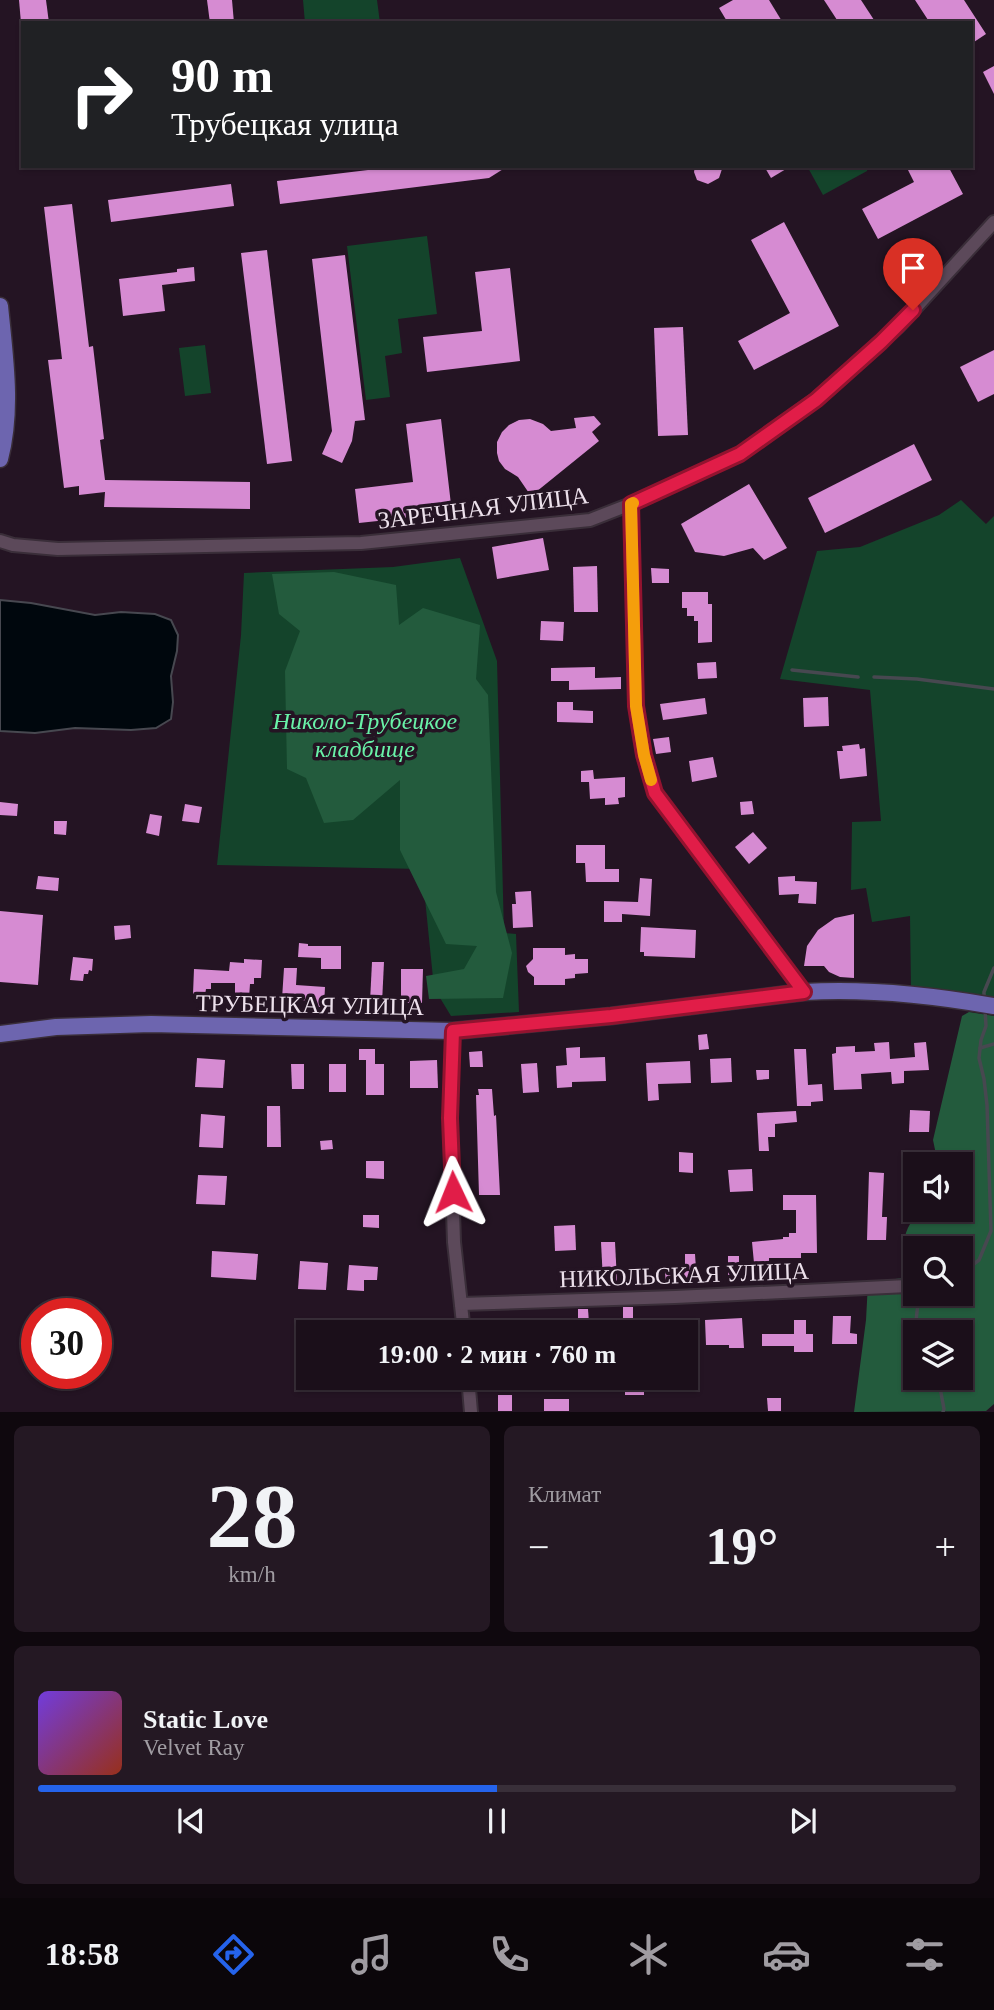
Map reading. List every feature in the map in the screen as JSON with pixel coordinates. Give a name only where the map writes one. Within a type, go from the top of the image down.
[{"type":"main road","points":[[0,306],[8,391],[0,459]]},
{"type":"main road","name":"ТРУБЕЦКАЯ УЛИЦА","points":[[0,1034],[56,1027],[151,1024],[453,1031],[839,990],[886,991],[994,1006]]},
{"type":"street","name":"ЗАРЕЧНАЯ УЛИЦА","points":[[0,541],[13,545],[58,549],[361,543],[590,520],[740,454],[816,400],[898,327],[994,222]]},
{"type":"street","points":[[631,504],[636,706],[644,755],[655,793],[804,992]]},
{"type":"street","points":[[453,1031],[450,1118],[454,1242],[463,1320]]},
{"type":"street","name":"НИКОЛЬСКАЯ УЛИЦА","points":[[461,1304],[689,1297],[903,1286]]},
{"type":"street","points":[[469,1390],[471,1412]]},
{"type":"green space","points":[[303,0],[377,0],[380,21],[305,21]]},
{"type":"green space","points":[[808,168],[868,168],[867,171],[823,195]]},
{"type":"green space","points":[[427,236],[437,314],[398,319],[402,353],[385,356],[390,397],[366,400],[347,246]]},
{"type":"green space","points":[[205,345],[211,393],[185,396],[179,348]]},
{"type":"green space","points":[[961,500],[986,524],[994,516],[994,1000],[911,989],[910,916],[872,922],[866,888],[851,890],[852,822],[881,821],[870,690],[780,679],[817,551],[860,547],[939,515]]},
{"type":"green space","name":"Николо-Трубецкое кладбище","points":[[460,558],[497,661],[504,933],[516,934],[519,1012],[451,1016],[434,988],[422,869],[217,865],[241,635],[244,573],[393,567]]},
{"type":"green space","name":"Николо-Трубецкое кладбище","points":[[334,572],[396,585],[399,625],[423,608],[480,625],[476,679],[488,695],[496,892],[512,953],[503,998],[429,999],[426,976],[464,969],[477,946],[446,944],[400,850],[400,780],[353,820],[324,823],[306,778],[287,769],[285,671],[300,631],[279,614],[272,574]]},
{"type":"green space","points":[[969,1012],[994,1016],[994,1404],[986,1411],[854,1412],[868,1283],[902,1278],[903,1249],[903,1306],[973,1306],[973,1236],[905,1236],[911,1222],[973,1222],[973,1152],[936,1152],[933,1140],[962,1016]]},
{"type":"shaded area","points":[[0,600],[95,615],[121,612],[155,614],[171,620],[178,635],[171,676],[171,719],[156,728],[131,730],[75,728],[35,733],[0,731]]},
{"type":"building","points":[[19,0],[46,0],[49,21],[21,23]]},
{"type":"building","points":[[207,0],[232,0],[234,21],[210,21]]},
{"type":"building","points":[[733,0],[769,0],[782,21],[727,21],[719,8]]},
{"type":"building","points":[[824,0],[861,0],[875,21],[838,21]]},
{"type":"building","points":[[915,0],[964,0],[986,34],[973,43],[973,21],[929,21]]},
{"type":"building","points":[[994,66],[994,94],[983,72]]},
{"type":"building","points":[[384,168],[505,168],[489,178],[280,204],[277,181]]},
{"type":"building","points":[[695,168],[722,168],[719,178],[708,184],[697,180]]},
{"type":"building","points":[[765,168],[788,168],[771,178]]},
{"type":"building","points":[[907,168],[949,168],[963,194],[878,239],[862,209],[914,182]]},
{"type":"building","points":[[231,184],[234,206],[111,222],[108,200]]},
{"type":"building","points":[[72,204],[89,347],[93,346],[104,439],[100,440],[105,480],[250,482],[250,509],[104,507],[105,492],[79,495],[79,486],[64,488],[48,360],[62,359],[44,207]]},
{"type":"building","points":[[784,222],[839,326],[754,370],[738,341],[790,313],[751,240]]},
{"type":"building","points":[[267,250],[292,461],[267,464],[241,253]]},
{"type":"building","points":[[345,255],[365,420],[355,421],[352,441],[342,463],[322,454],[332,431],[312,259]]},
{"type":"building","points":[[194,267],[195,281],[162,285],[165,311],[123,316],[119,279],[177,272],[177,269]]},
{"type":"building","points":[[510,268],[520,361],[427,372],[423,337],[482,331],[475,272]]},
{"type":"building","points":[[683,327],[688,435],[658,436],[654,328]]},
{"type":"building","points":[[994,350],[994,394],[978,402],[960,367]]},
{"type":"building","points":[[594,416],[601,424],[592,432],[599,441],[531,496],[518,477],[505,469],[499,461],[497,442],[509,425],[519,420],[530,419],[543,424],[551,431],[576,428],[574,418]]},
{"type":"building","points":[[441,419],[452,513],[359,523],[355,489],[413,482],[406,424]]},
{"type":"building","points":[[914,444],[932,480],[825,533],[808,498]]},
{"type":"building","points":[[749,484],[787,548],[764,560],[753,548],[724,556],[695,552],[681,524]]},
{"type":"building","points":[[543,538],[549,570],[497,579],[492,547]]},
{"type":"building","points":[[597,566],[598,612],[574,612],[573,567]]},
{"type":"building","points":[[651,568],[669,569],[669,583],[652,583]]},
{"type":"building","points":[[682,592],[708,592],[708,604],[712,604],[712,642],[698,643],[698,621],[694,621],[694,616],[687,616],[687,608],[682,608]]},
{"type":"building","points":[[541,621],[564,622],[563,641],[540,640]]},
{"type":"building","points":[[716,662],[717,678],[698,679],[697,663]]},
{"type":"building","points":[[595,667],[595,678],[621,677],[621,689],[569,690],[569,681],[551,681],[551,668]]},
{"type":"building","points":[[828,697],[829,726],[804,727],[803,698]]},
{"type":"building","points":[[705,698],[707,714],[663,720],[660,704]]},
{"type":"building","points":[[557,702],[573,702],[573,710],[593,711],[593,723],[557,722]]},
{"type":"building","points":[[669,737],[671,752],[656,754],[653,739]]},
{"type":"building","points":[[859,744],[860,749],[865,748],[867,776],[840,779],[837,751],[843,751],[842,746]]},
{"type":"building","points":[[713,757],[717,777],[692,782],[689,761]]},
{"type":"building","points":[[593,770],[594,779],[625,777],[625,797],[618,798],[619,804],[605,805],[605,798],[590,799],[589,782],[581,782],[581,771]]},
{"type":"building","points":[[752,801],[754,814],[741,815],[740,802]]},
{"type":"building","points":[[0,802],[18,804],[17,816],[0,815]]},
{"type":"building","points":[[185,804],[202,807],[199,823],[182,821]]},
{"type":"building","points":[[150,814],[162,816],[159,836],[146,833]]},
{"type":"building","points":[[54,821],[67,821],[66,835],[54,834]]},
{"type":"building","points":[[753,832],[767,848],[749,864],[735,847]]},
{"type":"building","points":[[576,845],[605,845],[605,869],[619,869],[619,882],[586,882],[585,863],[576,863]]},
{"type":"building","points":[[38,876],[59,878],[58,891],[36,889]]},
{"type":"building","points":[[795,876],[795,881],[817,882],[816,904],[798,903],[799,894],[779,895],[778,877]]},
{"type":"building","points":[[640,878],[652,879],[650,916],[622,914],[622,922],[604,922],[604,901],[638,902]]},
{"type":"building","points":[[531,891],[533,927],[513,928],[512,904],[516,904],[515,892]]},
{"type":"building","points":[[0,911],[43,915],[38,985],[0,982]]},
{"type":"building","points":[[854,914],[854,978],[840,977],[829,972],[824,966],[804,966],[807,946],[818,930],[835,918]]},
{"type":"building","points":[[130,925],[131,938],[115,940],[114,926]]},
{"type":"building","points":[[641,927],[696,930],[695,958],[644,956],[644,952],[640,952]]},
{"type":"building","points":[[299,943],[308,946],[341,946],[341,969],[321,969],[321,958],[298,957]]},
{"type":"building","points":[[533,948],[565,948],[565,955],[575,954],[575,959],[588,959],[588,973],[575,974],[575,978],[565,979],[565,985],[534,985],[534,977],[526,966],[533,959]]},
{"type":"building","points":[[73,957],[93,959],[92,971],[84,974],[83,981],[70,980]]},
{"type":"building","points":[[244,959],[262,960],[261,978],[254,978],[254,984],[250,984],[249,998],[235,998],[235,983],[211,983],[211,989],[206,989],[205,995],[193,994],[194,969],[229,971],[230,962],[244,963]]},
{"type":"building","points":[[372,962],[384,962],[382,1003],[370,1002]]},
{"type":"building","points":[[284,968],[297,968],[296,985],[325,987],[324,1007],[311,1007],[311,1001],[282,999]]},
{"type":"building","points":[[401,969],[423,969],[422,1003],[401,1003]]},
{"type":"building","points":[[707,1034],[709,1049],[699,1050],[698,1035]]},
{"type":"building","points":[[889,1042],[890,1059],[915,1057],[914,1043],[926,1042],[929,1070],[904,1071],[904,1083],[892,1084],[891,1072],[861,1074],[862,1089],[834,1090],[832,1054],[836,1053],[836,1047],[855,1046],[855,1052],[875,1051],[874,1043]]},
{"type":"building","points":[[580,1047],[580,1058],[605,1057],[606,1081],[572,1082],[572,1087],[557,1088],[556,1066],[567,1065],[566,1048]]},
{"type":"building","points":[[359,1049],[375,1049],[375,1064],[384,1064],[384,1095],[366,1095],[366,1060],[359,1060]]},
{"type":"building","points":[[794,1049],[806,1049],[808,1085],[822,1084],[823,1101],[811,1102],[811,1106],[797,1106]]},
{"type":"building","points":[[482,1051],[483,1067],[470,1067],[469,1052]]},
{"type":"building","points":[[197,1058],[225,1060],[223,1088],[195,1087]]},
{"type":"building","points":[[731,1058],[732,1082],[711,1083],[710,1059]]},
{"type":"building","points":[[437,1060],[438,1088],[410,1088],[410,1061]]},
{"type":"building","points":[[690,1061],[691,1083],[658,1084],[659,1100],[648,1101],[646,1063]]},
{"type":"building","points":[[537,1063],[539,1092],[523,1093],[521,1064]]},
{"type":"building","points":[[291,1064],[304,1064],[304,1089],[292,1089]]},
{"type":"building","points":[[329,1064],[346,1064],[346,1092],[329,1092]]},
{"type":"building","points":[[756,1070],[769,1070],[769,1079],[757,1080]]},
{"type":"building","points":[[478,1089],[492,1089],[500,1195],[479,1195]]},
{"type":"building","points":[[267,1106],[280,1106],[281,1147],[267,1147]]},
{"type":"building","points":[[910,1110],[930,1111],[929,1132],[909,1132]]},
{"type":"building","points":[[796,1111],[797,1122],[775,1124],[775,1137],[768,1137],[769,1151],[759,1151],[757,1113]]},
{"type":"building","points":[[201,1114],[225,1116],[223,1148],[199,1147]]},
{"type":"building","points":[[332,1140],[333,1149],[321,1150],[320,1141]]},
{"type":"building","points":[[679,1152],[693,1153],[693,1173],[679,1172]]},
{"type":"building","points":[[366,1161],[384,1161],[384,1179],[366,1178]]},
{"type":"building","points":[[752,1169],[753,1191],[730,1192],[728,1170]]},
{"type":"building","points":[[869,1172],[884,1173],[882,1217],[887,1217],[886,1240],[867,1240]]},
{"type":"building","points":[[198,1175],[227,1176],[225,1205],[196,1204]]},
{"type":"building","points":[[783,1195],[816,1195],[817,1253],[801,1253],[801,1258],[769,1258],[769,1261],[754,1263],[752,1242],[783,1239],[789,1237],[789,1233],[796,1233],[796,1210],[783,1210]]},
{"type":"building","points":[[363,1215],[379,1215],[379,1228],[363,1227]]},
{"type":"building","points":[[575,1225],[576,1250],[555,1251],[554,1226]]},
{"type":"building","points":[[601,1242],[615,1242],[617,1281],[603,1281]]},
{"type":"building","points":[[212,1251],[258,1254],[256,1280],[211,1277]]},
{"type":"building","points":[[685,1254],[695,1254],[696,1269],[685,1270]]},
{"type":"building","points":[[728,1256],[739,1256],[739,1275],[728,1275]]},
{"type":"building","points":[[300,1261],[328,1263],[326,1290],[298,1289]]},
{"type":"building","points":[[349,1265],[378,1267],[377,1280],[364,1280],[364,1291],[347,1290]]},
{"type":"building","points":[[690,1271],[691,1284],[666,1286],[665,1272]]},
{"type":"building","points":[[623,1307],[633,1307],[633,1320],[623,1320]]},
{"type":"building","points":[[578,1309],[588,1309],[589,1320],[578,1320]]},
{"type":"building","points":[[833,1316],[851,1316],[850,1333],[857,1334],[857,1344],[832,1344]]},
{"type":"building","points":[[742,1318],[744,1348],[706,1345],[705,1320]]},
{"type":"building","points":[[794,1320],[806,1320],[806,1334],[813,1334],[813,1352],[794,1352],[794,1346],[762,1346],[762,1334],[794,1334]]},
{"type":"building","points":[[625,1390],[644,1390],[644,1395],[625,1395]]},
{"type":"building","points":[[498,1395],[512,1395],[512,1411],[498,1411]]},
{"type":"building","points":[[767,1398],[781,1398],[781,1411],[768,1411]]},
{"type":"building","points":[[544,1399],[569,1399],[569,1411],[544,1411]]},
{"type":"waterway","points":[[792,670],[858,677]]},
{"type":"waterway","points":[[874,677],[917,679],[994,689]]},
{"type":"waterway","points":[[984,998],[994,968]]},
{"type":"waterway","points":[[973,1265],[979,1260],[991,1231],[987,1105],[979,1058],[986,1026],[985,1009]]},
{"type":"waterway","points":[[980,1048],[994,1044]]},
{"type":"waterway","points":[[916,1320],[918,1306]]},
{"type":"waterway","points":[[940,1390],[943,1412]]},
{"type":"slow traffic","points":[[633,503],[636,706],[651,780]]},
{"type":"route","points":[[453,1192],[450,1118],[453,1031],[611,1016],[804,992],[655,793],[644,755],[636,706],[631,504],[740,454],[816,400],[898,327],[913,310]]}]
